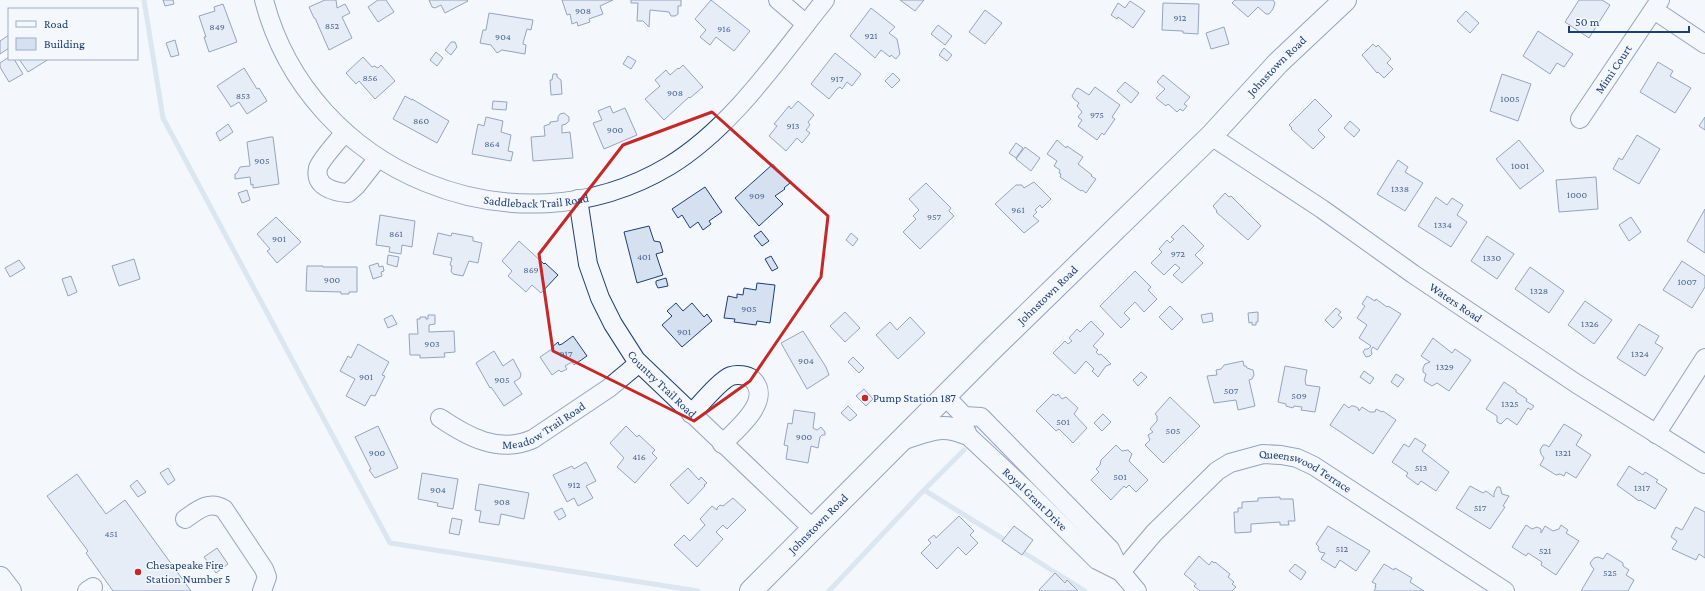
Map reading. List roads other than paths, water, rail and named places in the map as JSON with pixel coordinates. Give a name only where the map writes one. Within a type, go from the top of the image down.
[{"type":"main road","name":"Johnstown Road","points":[[751,591],[812,528],[991,350],[1210,136],[1278,63],[1345,0]]},
{"type":"main road","points":[[904,438],[934,428],[953,428],[965,424]]},
{"type":"main road","points":[[0,578],[10,591]]},
{"type":"street","name":"Saddleback Trail Road","points":[[264,0],[279,43],[294,72],[328,117],[361,146],[408,176],[435,187],[492,201],[519,204],[554,203],[598,196],[646,178],[692,151],[734,112],[825,0]]},
{"type":"street","points":[[778,0],[806,24]]},
{"type":"street","points":[[1657,5],[1705,44]]},
{"type":"street","name":"Mimi Court","points":[[1580,119],[1657,5]]},
{"type":"street","points":[[345,132],[327,154],[318,168],[319,179],[325,188],[336,192],[348,193],[356,186],[378,158]]},
{"type":"street","name":"Waters Road","points":[[1210,136],[1608,404],[1705,464]]},
{"type":"street","name":"Country Trail Road","points":[[578,199],[588,264],[600,298],[613,324],[639,364],[812,528]]},
{"type":"street","points":[[1656,434],[1705,358]]},
{"type":"street","name":"Meadow Trail Road","points":[[440,418],[463,433],[480,440],[509,446],[524,443],[533,439],[609,388],[639,364]]},
{"type":"street","points":[[691,414],[720,384],[731,376],[744,375],[751,379],[758,388],[759,397],[754,409],[743,424],[722,444]]},
{"type":"street","name":"Royal Grant Drive","points":[[946,396],[965,424],[1024,488],[1097,560],[1121,572],[1137,591]]},
{"type":"street","name":"Queenswood Terrace","points":[[1121,572],[1154,533],[1217,471],[1238,460],[1263,454],[1282,455],[1297,458],[1314,466],[1505,591]]},
{"type":"street","points":[[185,519],[201,508],[210,505],[218,505],[224,509],[264,570],[267,577],[266,584],[262,591]]},
{"type":"waterway","points":[[144,0],[163,118],[390,543],[698,591]]},
{"type":"waterway","points":[[829,591],[924,490],[964,450]]},
{"type":"waterway","points":[[924,490],[1008,542]]},
{"type":"waterway","points":[[1018,549],[1085,591]]},
{"type":"place","name":"Pump Station 187","points":[[865,398]]},
{"type":"place","name":"Chesapeake Fire Station Number 5","points":[[138,572]]}]
